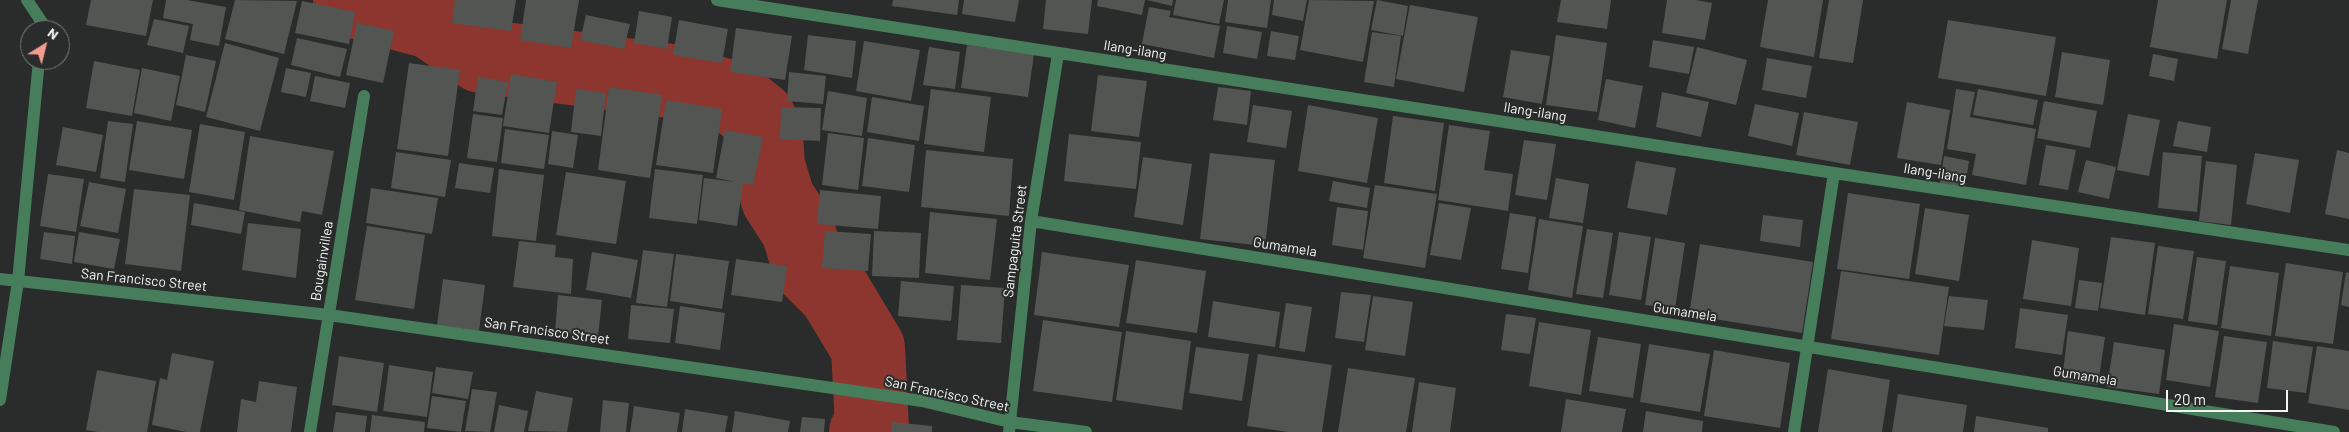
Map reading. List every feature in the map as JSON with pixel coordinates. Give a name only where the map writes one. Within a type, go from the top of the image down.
[{"type":"street","points":[[27,0],[39,20]]},
{"type":"street","name":"Ilang-ilang","points":[[717,0],[1834,173],[2349,250]]},
{"type":"street","name":"Sampaguita Street","points":[[1009,427],[1031,220],[1058,54]]},
{"type":"street","points":[[0,400],[18,281],[38,70]]},
{"type":"street","name":"Bougainvillea","points":[[310,432],[364,96]]},
{"type":"street","points":[[1794,432],[1834,173]]},
{"type":"street","name":"Gumamela","points":[[1031,220],[2334,432]]},
{"type":"street","name":"San Francisco Street","points":[[0,278],[329,315],[922,401],[1009,427],[1086,432]]},
{"type":"building","points":[[91,0],[153,0],[146,36],[86,25]]},
{"type":"building","points":[[166,0],[187,0],[226,7],[219,46],[190,40],[193,24],[163,18]]},
{"type":"building","points":[[235,0],[297,1],[284,54],[225,39]]},
{"type":"building","points":[[455,0],[516,0],[511,31],[452,23]]},
{"type":"building","points":[[526,0],[579,0],[571,48],[520,40]]},
{"type":"building","points":[[893,0],[959,0],[957,15],[892,6]]},
{"type":"building","points":[[964,0],[1019,0],[1015,22],[962,14]]},
{"type":"building","points":[[1046,0],[1092,0],[1088,34],[1043,29]]},
{"type":"building","points":[[1098,0],[1145,0],[1142,15],[1097,6]]},
{"type":"building","points":[[1147,0],[1173,0],[1172,6]]},
{"type":"building","points":[[1176,0],[1224,0],[1219,24],[1173,15]]},
{"type":"building","points":[[1228,0],[1271,0],[1267,28],[1225,22]]},
{"type":"building","points":[[1274,0],[1307,0],[1303,21],[1272,15]]},
{"type":"building","points":[[1309,0],[1374,1],[1363,62],[1300,50]]},
{"type":"building","points":[[1377,0],[1408,6],[1403,36],[1371,30]]},
{"type":"building","points":[[1561,0],[1611,0],[1607,29],[1557,22]]},
{"type":"building","points":[[1667,0],[1696,0],[1712,3],[1705,40],[1662,33]]},
{"type":"building","points":[[1768,0],[1823,0],[1814,57],[1760,47]]},
{"type":"building","points":[[1829,0],[1863,0],[1853,63],[1819,58]]},
{"type":"building","points":[[2158,0],[2227,0],[2217,59],[2150,47]]},
{"type":"building","points":[[2231,0],[2258,0],[2248,54],[2222,49]]},
{"type":"building","points":[[302,1],[355,12],[349,44],[295,33]]},
{"type":"building","points":[[1410,5],[1478,17],[1464,92],[1396,79]]},
{"type":"building","points":[[1149,7],[1171,11],[1169,17],[1220,26],[1214,58],[1142,44]]},
{"type":"building","points":[[639,11],[672,17],[667,49],[634,43]]},
{"type":"building","points":[[586,15],[630,24],[624,49],[580,40]]},
{"type":"building","points":[[154,19],[189,26],[183,53],[147,45]]},
{"type":"building","points":[[679,20],[728,29],[722,63],[673,55]]},
{"type":"building","points":[[1948,20],[2056,37],[2046,96],[1938,78]]},
{"type":"building","points":[[357,23],[394,31],[383,83],[346,75]]},
{"type":"building","points":[[1227,26],[1262,32],[1257,59],[1223,53]]},
{"type":"building","points":[[736,28],[792,36],[785,80],[730,72]]},
{"type":"building","points":[[1271,31],[1299,36],[1295,60],[1267,56]]},
{"type":"building","points":[[1372,32],[1401,36],[1394,87],[1364,82]]},
{"type":"building","points":[[808,35],[856,41],[852,78],[804,70]]},
{"type":"building","points":[[1556,35],[1607,43],[1597,112],[1546,105]]},
{"type":"building","points":[[297,38],[347,49],[340,77],[291,65]]},
{"type":"building","points":[[1653,40],[1694,47],[1689,74],[1649,67]]},
{"type":"building","points":[[864,41],[920,50],[911,101],[856,91]]},
{"type":"building","points":[[225,43],[279,58],[260,131],[206,117]]},
{"type":"building","points":[[967,45],[1034,54],[1028,97],[961,88]]},
{"type":"building","points":[[929,47],[960,52],[955,89],[923,85]]},
{"type":"building","points":[[1697,47],[1747,60],[1736,105],[1686,93]]},
{"type":"building","points":[[1511,50],[1550,56],[1542,104],[1503,97]]},
{"type":"building","points":[[2062,52],[2110,60],[2103,105],[2055,97]]},
{"type":"building","points":[[2153,54],[2178,59],[2174,81],[2149,76]]},
{"type":"building","points":[[186,55],[216,61],[205,112],[176,105]]},
{"type":"building","points":[[1767,58],[1812,66],[1806,98],[1762,90]]},
{"type":"building","points":[[94,61],[140,70],[132,116],[86,108]]},
{"type":"building","points":[[409,63],[460,70],[448,156],[397,149]]},
{"type":"building","points":[[142,68],[180,76],[171,121],[134,113]]},
{"type":"building","points":[[286,68],[311,73],[306,97],[281,92]]},
{"type":"building","points":[[789,72],[826,76],[823,104],[787,101]]},
{"type":"building","points":[[511,74],[557,82],[549,133],[503,126]]},
{"type":"building","points":[[1098,75],[1147,81],[1139,137],[1091,131]]},
{"type":"building","points":[[315,76],[350,83],[345,108],[310,101]]},
{"type":"building","points":[[478,77],[508,82],[502,115],[473,111]]},
{"type":"building","points":[[1606,79],[1643,86],[1635,128],[1598,120]]},
{"type":"building","points":[[609,87],[662,95],[650,178],[598,170]]},
{"type":"building","points":[[1218,87],[1251,91],[1247,125],[1213,120]]},
{"type":"building","points":[[576,89],[606,93],[601,136],[571,132]]},
{"type":"building","points":[[931,89],[991,97],[984,152],[924,144]]},
{"type":"building","points":[[1956,89],[1975,92],[1970,117],[2036,129],[2026,185],[1972,175],[1976,154],[1947,149]]},
{"type":"building","points":[[1978,89],[2038,100],[2033,125],[1973,115]]},
{"type":"building","points":[[828,91],[867,98],[862,136],[822,130]]},
{"type":"building","points":[[1662,92],[1709,102],[1701,137],[1656,127]]},
{"type":"building","points":[[872,97],[924,106],[919,141],[867,132]]},
{"type":"building","points":[[666,100],[722,109],[713,173],[656,165]]},
{"type":"building","points":[[2044,101],[2097,111],[2090,148],[2037,138]]},
{"type":"building","points":[[1907,102],[1950,110],[1941,165],[1897,158]]},
{"type":"building","points":[[1755,104],[1799,113],[1792,146],[1748,136]]},
{"type":"building","points":[[1253,105],[1292,111],[1286,148],[1247,142]]},
{"type":"building","points":[[1308,105],[1378,118],[1367,183],[1298,171]]},
{"type":"building","points":[[781,107],[821,108],[820,141],[780,139]]},
{"type":"building","points":[[1804,112],[1858,122],[1850,165],[1796,155]]},
{"type":"building","points":[[473,114],[503,118],[497,162],[467,158]]},
{"type":"building","points":[[2128,114],[2160,120],[2149,176],[2117,170]]},
{"type":"building","points":[[1393,116],[1444,123],[1435,191],[1384,183]]},
{"type":"building","points":[[108,121],[133,124],[125,182],[100,178]]},
{"type":"building","points":[[137,121],[192,130],[184,179],[129,170]]},
{"type":"building","points":[[2178,121],[2211,127],[2207,152],[2173,146]]},
{"type":"building","points":[[200,124],[245,132],[234,200],[189,192]]},
{"type":"building","points":[[1449,125],[1490,131],[1484,170],[1513,174],[1508,211],[1438,200]]},
{"type":"building","points":[[63,127],[103,135],[96,172],[56,165]]},
{"type":"building","points":[[505,129],[549,135],[544,169],[501,163]]},
{"type":"building","points":[[725,130],[763,137],[753,185],[743,183],[737,226],[699,220],[704,178],[736,182],[716,178]]},
{"type":"building","points":[[552,131],[578,135],[573,168],[548,164]]},
{"type":"building","points":[[828,133],[864,138],[858,190],[822,185]]},
{"type":"building","points":[[1069,134],[1141,142],[1136,189],[1064,181]]},
{"type":"building","points":[[250,136],[334,151],[322,215],[302,211],[300,222],[239,210]]},
{"type":"building","points":[[868,138],[915,145],[909,192],[862,186]]},
{"type":"building","points":[[1524,140],[1556,144],[1547,200],[1515,195]]},
{"type":"building","points":[[2046,145],[2076,150],[2068,190],[2039,185]]},
{"type":"building","points":[[926,150],[1013,159],[1009,216],[921,207]]},
{"type":"building","points":[[2337,150],[2349,153],[2349,219],[2325,214]]},
{"type":"building","points":[[396,152],[451,160],[445,197],[391,188]]},
{"type":"building","points":[[2163,152],[2202,156],[2197,212],[2158,208]]},
{"type":"building","points":[[1210,153],[1275,160],[1265,246],[1200,239]]},
{"type":"building","points":[[2255,153],[2299,160],[2290,213],[2246,204]]},
{"type":"building","points":[[1944,156],[1969,161],[1965,187],[1940,183]]},
{"type":"building","points":[[1143,157],[1192,164],[1183,225],[1134,217]]},
{"type":"building","points":[[2086,160],[2116,167],[2109,199],[2078,192]]},
{"type":"building","points":[[1636,161],[1676,168],[1667,215],[1627,208]]},
{"type":"building","points":[[2206,161],[2237,165],[2231,225],[2199,221]]},
{"type":"building","points":[[459,163],[494,168],[490,193],[455,188]]},
{"type":"building","points":[[499,169],[544,175],[536,241],[492,236]]},
{"type":"building","points":[[655,169],[703,175],[697,224],[649,218]]},
{"type":"building","points":[[566,172],[626,181],[616,244],[556,235]]},
{"type":"building","points":[[48,174],[84,179],[76,232],[40,226]]},
{"type":"building","points":[[1556,178],[1589,184],[1583,223],[1549,218]]},
{"type":"building","points":[[1333,181],[1370,188],[1367,208],[1329,201]]},
{"type":"building","points":[[89,182],[126,189],[118,233],[80,226]]},
{"type":"building","points":[[1375,185],[1437,194],[1425,268],[1363,258]]},
{"type":"building","points":[[371,188],[438,198],[432,234],[366,223]]},
{"type":"building","points":[[134,189],[190,195],[181,271],[125,264]]},
{"type":"building","points":[[820,190],[881,196],[878,229],[817,224]]},
{"type":"building","points":[[1848,193],[1920,204],[1909,279],[1837,269]]},
{"type":"building","points":[[194,203],[245,212],[241,234],[191,225]]},
{"type":"building","points":[[1439,203],[1471,208],[1461,260],[1430,255]]},
{"type":"building","points":[[1337,207],[1368,211],[1363,250],[1332,245]]},
{"type":"building","points":[[1925,208],[1969,215],[1959,281],[1915,274]]},
{"type":"building","points":[[930,212],[997,219],[990,280],[925,273]]},
{"type":"building","points":[[1510,213],[1536,217],[1528,273],[1501,269]]},
{"type":"building","points":[[1763,215],[1803,220],[1800,247],[1760,241]]},
{"type":"building","points":[[1539,219],[1583,226],[1572,298],[1528,290]]},
{"type":"building","points":[[248,223],[301,229],[296,278],[242,270]]},
{"type":"building","points":[[367,226],[425,235],[414,309],[355,300]]},
{"type":"building","points":[[1587,229],[1613,233],[1603,298],[1576,294]]},
{"type":"building","points":[[825,231],[871,234],[868,271],[822,268]]},
{"type":"building","points":[[874,231],[921,233],[919,278],[872,276]]},
{"type":"building","points":[[44,232],[75,236],[72,264],[40,259]]},
{"type":"building","points":[[79,232],[120,239],[114,269],[74,262]]},
{"type":"building","points":[[1619,232],[1651,237],[1641,300],[1609,295]]},
{"type":"building","points":[[2111,237],[2155,243],[2145,315],[2100,308]]},
{"type":"building","points":[[1655,238],[1685,243],[1675,309],[1645,305]]},
{"type":"building","points":[[2032,240],[2079,248],[2071,306],[2023,299]]},
{"type":"building","points":[[519,241],[556,245],[555,257],[573,259],[571,294],[513,287]]},
{"type":"building","points":[[1700,244],[1813,262],[1802,333],[1689,315]]},
{"type":"building","points":[[2158,246],[2194,251],[2183,319],[2148,314]]},
{"type":"building","points":[[643,250],[674,254],[667,307],[636,303]]},
{"type":"building","points":[[592,252],[638,260],[631,298],[586,290]]},
{"type":"building","points":[[1042,252],[1129,265],[1119,327],[1034,315]]},
{"type":"building","points":[[676,254],[729,261],[722,309],[670,301]]},
{"type":"building","points":[[2197,257],[2226,261],[2217,325],[2188,321]]},
{"type":"building","points":[[736,259],[787,266],[782,302],[731,295]]},
{"type":"building","points":[[1136,260],[1206,271],[1197,333],[1126,323]]},
{"type":"building","points":[[2286,263],[2343,272],[2333,344],[2275,336]]},
{"type":"building","points":[[2230,266],[2279,273],[2271,336],[2221,328]]},
{"type":"building","points":[[1841,271],[1949,287],[1939,355],[1831,339]]},
{"type":"building","points":[[2346,272],[2349,273],[2349,307],[2341,305]]},
{"type":"building","points":[[443,279],[485,285],[479,331],[437,325]]},
{"type":"building","points":[[2079,280],[2102,283],[2098,311],[2075,308]]},
{"type":"building","points":[[901,281],[954,286],[951,321],[898,316]]},
{"type":"building","points":[[961,285],[1005,288],[1001,343],[957,340]]},
{"type":"building","points":[[1341,292],[1371,295],[1364,342],[1335,338]]},
{"type":"building","points":[[558,295],[602,300],[598,336],[555,332]]},
{"type":"building","points":[[1373,296],[1413,302],[1405,356],[1365,350]]},
{"type":"building","points":[[1949,296],[1988,300],[1984,330],[1944,326]]},
{"type":"building","points":[[1213,301],[1280,312],[1275,347],[1208,337]]},
{"type":"building","points":[[1286,303],[1312,307],[1305,352],[1279,348]]},
{"type":"building","points":[[631,305],[674,309],[670,343],[628,339]]},
{"type":"building","points":[[680,306],[725,313],[720,350],[675,343]]},
{"type":"building","points":[[2020,308],[2068,315],[2062,355],[2015,348]]},
{"type":"building","points":[[1506,314],[1536,318],[1530,354],[1501,350]]},
{"type":"building","points":[[1043,320],[1122,332],[1112,402],[1033,391]]},
{"type":"building","points":[[1539,322],[1591,330],[1581,395],[1529,386]]},
{"type":"building","points":[[2174,324],[2219,331],[2210,387],[2166,380]]},
{"type":"building","points":[[1126,331],[1191,341],[1182,410],[1116,400]]},
{"type":"building","points":[[2068,331],[2105,337],[2098,385],[2062,380]]},
{"type":"building","points":[[2224,336],[2267,342],[2258,403],[2215,397]]},
{"type":"building","points":[[1598,337],[1641,344],[1633,398],[1589,391]]},
{"type":"building","points":[[2273,341],[2313,347],[2306,393],[2267,388]]},
{"type":"building","points":[[2114,342],[2165,350],[2159,394],[2107,387]]},
{"type":"building","points":[[1649,344],[1710,354],[1700,412],[1640,402]]},
{"type":"building","points":[[2317,346],[2349,351],[2349,410],[2308,403]]},
{"type":"building","points":[[1196,347],[1249,354],[1242,401],[1189,393]]},
{"type":"building","points":[[1714,350],[1790,363],[1780,428],[1704,416]]},
{"type":"building","points":[[172,353],[214,361],[200,432],[186,432],[152,425],[160,378],[167,380]]},
{"type":"building","points":[[1258,354],[1332,365],[1322,432],[1288,432],[1247,426]]},
{"type":"building","points":[[339,356],[384,363],[377,412],[332,405]]},
{"type":"building","points":[[389,365],[433,372],[427,417],[383,411]]},
{"type":"building","points":[[436,367],[473,372],[468,399],[432,393]]},
{"type":"building","points":[[1348,368],[1415,378],[1406,432],[1338,432]]},
{"type":"building","points":[[1828,369],[1890,380],[1882,432],[1818,432]]},
{"type":"building","points":[[97,370],[156,381],[147,432],[98,432],[86,430]]},
{"type":"building","points":[[259,381],[297,387],[291,432],[237,432],[241,399],[256,402]]},
{"type":"building","points":[[1419,382],[1456,388],[1450,432],[1412,432]]},
{"type":"building","points":[[472,389],[497,392],[490,432],[465,431]]},
{"type":"building","points":[[536,391],[573,398],[567,432],[528,431]]},
{"type":"building","points":[[1898,394],[1967,405],[1963,432],[1892,432]]},
{"type":"building","points":[[432,396],[466,401],[461,432],[427,428]]},
{"type":"building","points":[[1566,399],[1626,409],[1622,432],[1561,432]]},
{"type":"building","points":[[603,400],[629,403],[626,432],[600,432]]},
{"type":"building","points":[[499,405],[528,411],[524,432],[494,432]]},
{"type":"building","points":[[634,406],[680,413],[677,432],[630,432]]},
{"type":"building","points":[[685,409],[728,416],[725,432],[682,432]]},
{"type":"building","points":[[735,411],[790,421],[788,432],[732,432]]},
{"type":"building","points":[[1646,411],[1703,421],[1702,432],[1643,432]]},
{"type":"building","points":[[336,412],[367,416],[365,432],[333,432]]},
{"type":"building","points":[[372,415],[425,422],[424,432],[370,432]]},
{"type":"building","points":[[1976,416],[2048,428],[2048,432],[1974,432]]},
{"type":"building","points":[[802,417],[825,419],[824,432],[800,432]]},
{"type":"building","points":[[892,422],[932,426],[932,432],[891,432]]},
{"type":"waterway","points":[[350,0],[431,22],[481,56],[678,82],[736,99],[759,118],[766,135],[768,166],[778,199],[798,230],[809,267],[835,293],[868,348],[872,428],[866,432]]}]
